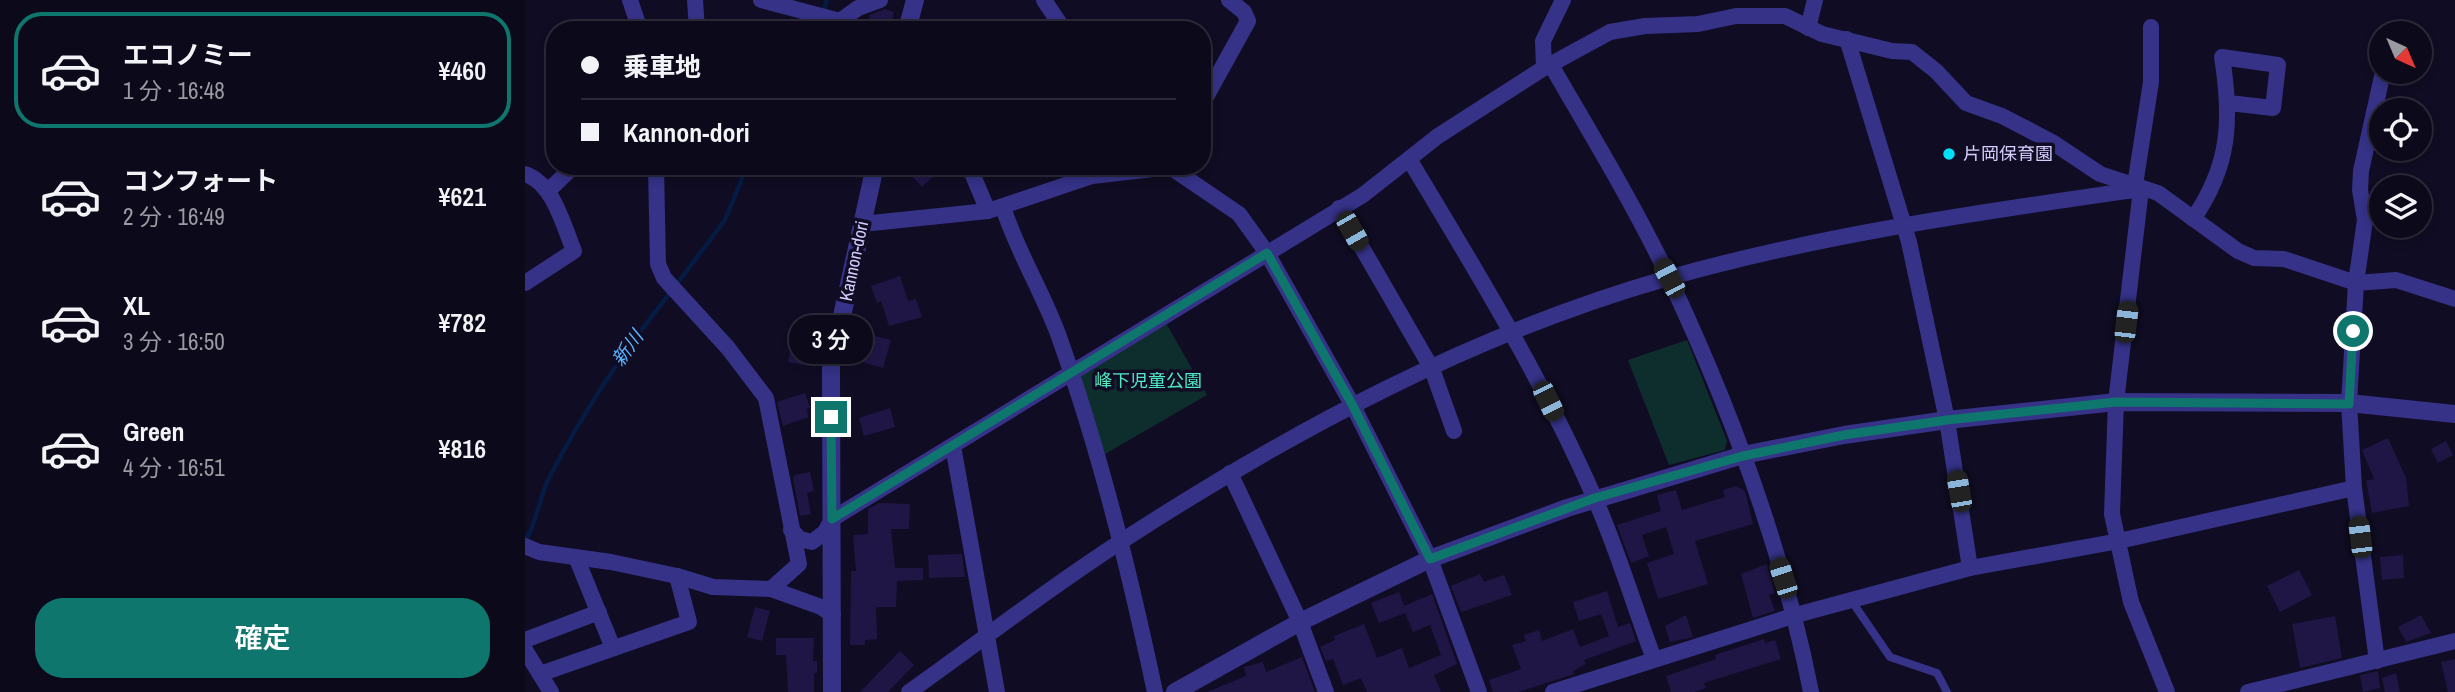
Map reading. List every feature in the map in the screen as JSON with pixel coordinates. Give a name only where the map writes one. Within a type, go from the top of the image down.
[{"type":"street","points":[[630,0],[637,21]]},
{"type":"street","points":[[695,0],[696,21]]},
{"type":"street","points":[[761,0],[832,21]]},
{"type":"street","points":[[845,21],[858,8],[880,0]]},
{"type":"street","points":[[910,21],[915,0]]},
{"type":"street","points":[[1044,0],[1058,21]]},
{"type":"street","points":[[1211,88],[1248,21],[1244,12],[1229,0]]},
{"type":"street","points":[[1563,0],[1543,41],[1548,67],[1669,278],[1743,456],[1796,615],[1811,692]]},
{"type":"street","points":[[1808,28],[1815,0]]},
{"type":"street","points":[[791,530],[800,539],[812,542],[825,533],[832,519],[1370,190],[1438,136],[1548,67],[1610,32],[1645,26],[1698,24],[1736,16],[1785,16],[1822,34],[1892,51],[1912,52],[1936,71],[1966,103],[2002,116],[2053,142],[2100,174],[2158,193],[2238,251],[2254,258],[2284,260],[2356,283],[2396,279],[2455,299]]},
{"type":"street","points":[[2151,27],[2151,82],[2116,402],[2112,513],[2131,602],[2167,692]]},
{"type":"street","points":[[1847,39],[1904,224],[1947,420],[1971,568]]},
{"type":"street","points":[[2377,661],[2354,488],[2349,404],[2356,283],[2365,220],[2360,190],[2361,171],[2380,84]]},
{"type":"street","points":[[2193,219],[2211,193],[2221,167],[2229,103]]},
{"type":"street","points":[[1409,159],[1513,332],[1595,498],[1654,659]]},
{"type":"street","points":[[525,174],[535,177],[548,191],[574,251],[534,274],[525,283]]},
{"type":"street","points":[[548,191],[565,175]]},
{"type":"street","points":[[656,175],[658,264],[664,278],[728,348],[766,398],[799,564],[771,589]]},
{"type":"street","name":"Kannon-dori","points":[[832,692],[831,366],[873,175]]},
{"type":"street","points":[[974,175],[996,209],[1054,324],[1122,540],[1155,692]]},
{"type":"street","points":[[862,224],[996,209],[1049,188],[1100,175]]},
{"type":"street","points":[[1183,175],[1239,214],[1267,253],[1353,406],[1430,559],[1479,692]]},
{"type":"street","points":[[909,692],[1122,540],[1230,473],[1353,406],[1513,332],[1669,278],[1833,237],[2138,187]]},
{"type":"street","points":[[1339,208],[1432,369],[1454,431]]},
{"type":"street","points":[[1175,692],[1300,622],[1430,559],[1595,498],[1743,456],[1844,435],[1947,420],[2116,402],[2349,404],[2455,414]]},
{"type":"street","points":[[953,446],[997,692]]},
{"type":"street","points":[[1230,473],[1300,622],[1326,692]]},
{"type":"street","points":[[1553,692],[1796,615],[1971,568],[2119,541],[2354,488]]},
{"type":"street","points":[[525,546],[539,552],[677,576],[713,587],[771,589],[821,607],[833,615]]},
{"type":"street","points":[[576,557],[613,648]]},
{"type":"street","points":[[540,674],[689,622],[677,576]]},
{"type":"street","points":[[525,640],[599,612]]},
{"type":"street","points":[[2248,692],[2455,641]]},
{"type":"street","points":[[525,650],[551,692]]},
{"type":"lane","points":[[1851,600],[1890,657],[1937,673],[1947,692]]},
{"type":"green space","name":"峰下児童公園","points":[[1166,323],[1207,395],[1105,454],[1079,381],[1083,373]]},
{"type":"green space","points":[[1687,340],[1727,441],[1725,450],[1669,465],[1628,360]]},
{"type":"building","points":[[885,9],[894,12],[892,21],[868,21],[870,15]]},
{"type":"building","points":[[911,175],[935,175],[922,187]]},
{"type":"building","points":[[900,276],[908,301],[916,299],[922,317],[889,326],[881,301],[877,303],[871,286]]},
{"type":"building","points":[[870,335],[891,340],[883,368],[862,362]]},
{"type":"building","points":[[793,338],[814,343],[809,366],[788,362]]},
{"type":"building","points":[[805,393],[810,408],[806,409],[809,417],[783,426],[777,402]]},
{"type":"building","points":[[890,408],[895,427],[864,436],[859,418]]},
{"type":"building","points":[[2388,438],[2406,478],[2409,506],[2372,513],[2366,481],[2374,479],[2362,450]]},
{"type":"building","points":[[2446,441],[2453,455],[2438,463],[2431,449]]},
{"type":"building","points":[[810,472],[814,491],[807,493],[811,514],[800,516],[793,478],[795,475]]},
{"type":"building","points":[[1736,486],[1745,491],[1753,524],[1695,541],[1708,584],[1658,599],[1647,563],[1674,554],[1666,527],[1642,535],[1649,556],[1631,563],[1617,525],[1661,511],[1657,495],[1676,490],[1682,510],[1725,497],[1723,490]]},
{"type":"building","points":[[879,503],[910,504],[909,529],[891,529],[895,568],[923,568],[923,580],[897,581],[896,607],[876,607],[877,639],[865,640],[865,645],[850,645],[851,571],[856,571],[853,535],[868,534],[868,509]]},
{"type":"building","points":[[962,554],[965,577],[929,578],[928,555]]},
{"type":"building","points":[[2403,555],[2404,578],[2382,580],[2380,557]]},
{"type":"building","points":[[1767,564],[1775,593],[1769,595],[1775,611],[1753,618],[1741,574]]},
{"type":"building","points":[[2299,570],[2312,595],[2280,612],[2267,586]]},
{"type":"building","points":[[1480,574],[1484,582],[1504,575],[1512,595],[1461,612],[1451,586]]},
{"type":"building","points":[[1607,591],[1618,627],[1630,623],[1636,641],[1584,660],[1586,664],[1573,671],[1574,674],[1519,692],[1493,692],[1489,680],[1521,669],[1512,645],[1526,641],[1524,635],[1539,630],[1542,641],[1573,629],[1580,647],[1609,636],[1601,614],[1579,621],[1573,602]]},
{"type":"building","points":[[1399,592],[1404,606],[1432,594],[1457,664],[1434,675],[1441,692],[1367,692],[1361,678],[1343,685],[1333,659],[1326,661],[1320,647],[1335,640],[1334,636],[1364,624],[1377,658],[1402,648],[1409,668],[1441,655],[1430,625],[1413,632],[1405,613],[1379,623],[1371,603]]},
{"type":"building","points":[[755,607],[770,611],[762,641],[747,637]]},
{"type":"building","points":[[1686,615],[1693,637],[1670,642],[1665,626]]},
{"type":"building","points":[[2421,615],[2431,633],[2406,642],[2398,627]]},
{"type":"building","points":[[2335,616],[2342,658],[2300,668],[2292,624]]},
{"type":"building","points":[[776,638],[814,638],[813,661],[817,661],[817,673],[814,673],[814,692],[788,692],[786,655],[776,655]]},
{"type":"building","points":[[1764,639],[1765,643],[1775,640],[1781,659],[1704,683],[1706,688],[1694,692],[1671,692],[1666,676],[1716,659],[1715,655]]},
{"type":"building","points":[[900,651],[914,665],[888,692],[860,692]]},
{"type":"building","points":[[1302,657],[1315,692],[1207,692],[1246,676],[1244,667],[1263,662],[1266,672]]},
{"type":"building","points":[[2455,659],[2455,692],[2448,692],[2441,662]]},
{"type":"building","points":[[2378,671],[2380,688],[2363,692],[2360,675]]},
{"type":"building","points":[[2396,673],[2400,692],[2385,692],[2382,678]]},
{"type":"waterway","name":"新川","points":[[823,12],[827,0]]},
{"type":"waterway","name":"新川","points":[[676,285],[725,220],[743,175]]},
{"type":"waterway","name":"新川","points":[[525,541],[546,484],[577,427],[621,358],[671,292]]},
{"type":"place","name":"片岡保育園","points":[[1949,154]]},
{"type":"route","points":[[831,417],[832,519],[1267,253],[1353,406],[1430,559],[1595,498],[1743,456],[1844,435],[1947,420],[2116,402],[2349,404],[2353,331]]}]
